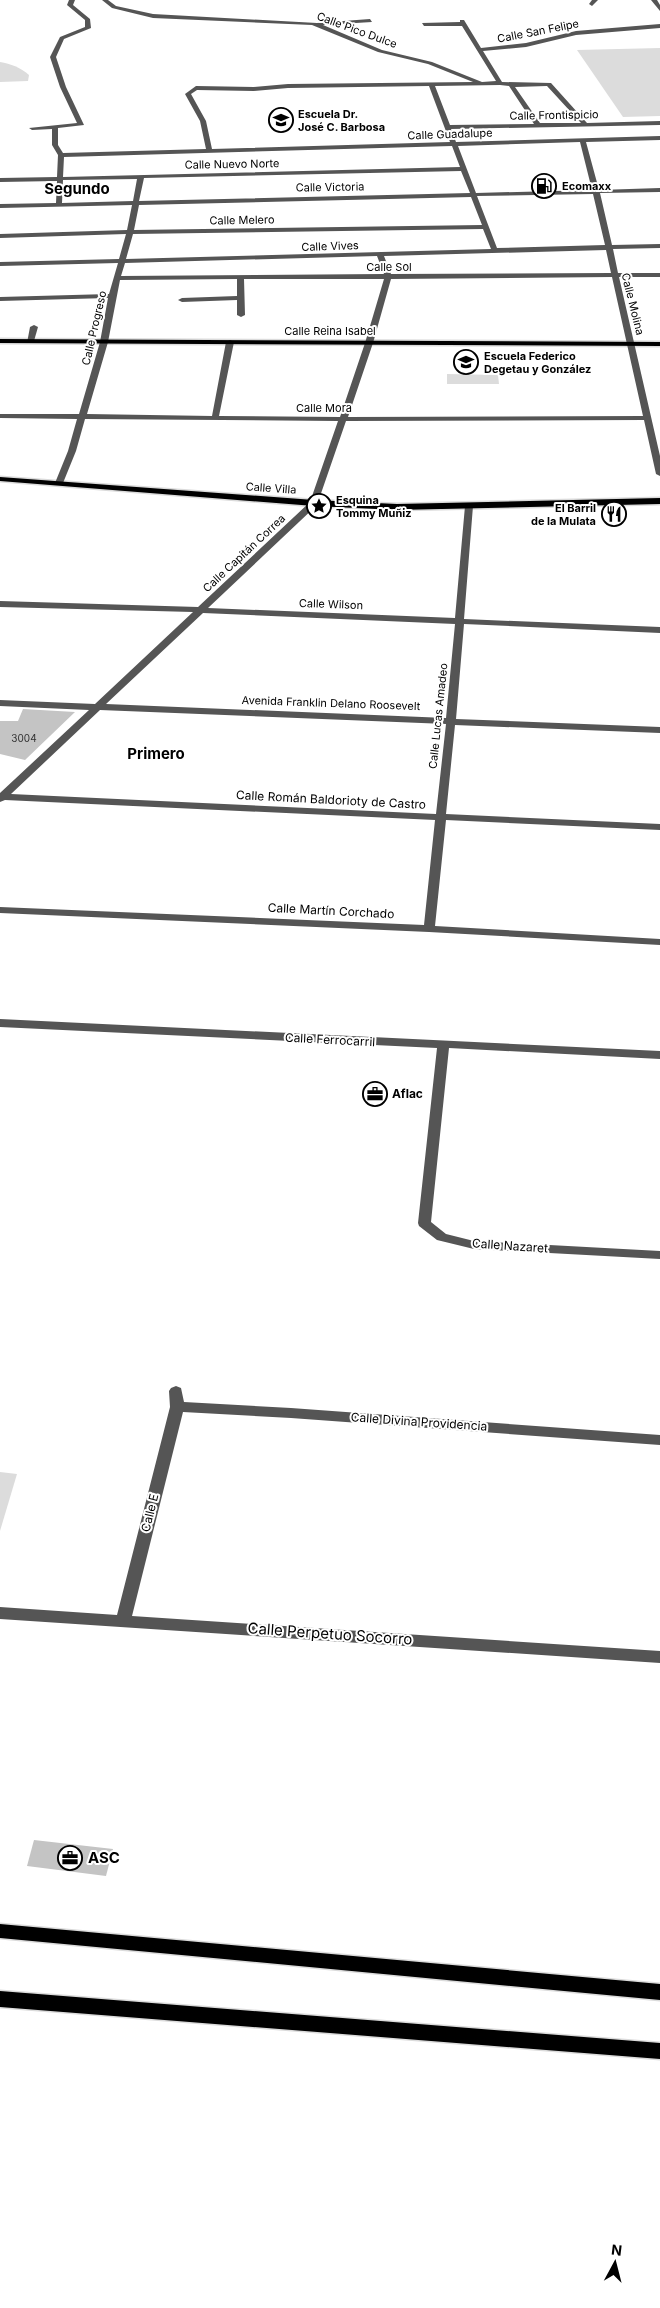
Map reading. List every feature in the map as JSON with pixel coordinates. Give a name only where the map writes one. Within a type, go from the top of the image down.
[{"type":"main road","name":"Calle Reina Isabel","points":[[0,341],[660,344]]},
{"type":"main road","name":"Calle Villa","points":[[0,479],[397,507],[660,501]]},
{"type":"main road","points":[[0,1931],[660,1992]]},
{"type":"main road","points":[[0,1999],[660,2051]]},
{"type":"street","points":[[32,128],[82,125],[63,87],[53,57],[62,38],[88,28],[88,22],[72,9],[70,5],[72,0]]},
{"type":"street","name":"Calle Pico Dulce","points":[[105,0],[114,7],[153,16],[272,20],[316,24],[380,51],[430,63],[481,83]]},
{"type":"street","points":[[654,0],[660,8]]},
{"type":"street","points":[[316,24],[370,21]]},
{"type":"street","points":[[424,24],[462,23],[500,83]]},
{"type":"street","name":"Calle San Felipe","points":[[480,50],[526,45],[576,33],[660,26]]},
{"type":"street","points":[[210,152],[203,121],[188,94],[196,88],[254,89],[362,85],[432,86],[481,83],[511,85],[549,84],[585,124]]},
{"type":"street","points":[[511,85],[538,125]]},
{"type":"street","points":[[432,86],[495,251]]},
{"type":"street","name":"Calle Frontispicio","points":[[449,127],[660,123]]},
{"type":"street","points":[[55,128],[56,144],[62,155],[59,204]]},
{"type":"street","name":"Calle Guadalupe","points":[[62,155],[660,138]]},
{"type":"street","name":"Calle Molina","points":[[582,140],[609,247],[613,275],[632,344],[660,474]]},
{"type":"street","name":"Calle Nuevo Norte","points":[[0,180],[464,169]]},
{"type":"street","name":"Calle Progreso","points":[[59,483],[72,451],[104,342],[112,296],[130,232],[140,176]]},
{"type":"street","name":"Calle Victoria","points":[[0,206],[660,190]]},
{"type":"street","name":"Calle Melero","points":[[0,236],[130,232],[485,227]]},
{"type":"street","name":"Calle Vives","points":[[0,264],[660,246]]},
{"type":"street","points":[[380,254],[388,277]]},
{"type":"street","name":"Calle Sol","points":[[118,278],[660,275]]},
{"type":"street","points":[[240,277],[241,315]]},
{"type":"street","name":"Calle Capitán Correa","points":[[1,798],[314,502],[369,342],[388,277]]},
{"type":"street","points":[[0,298],[112,296]]},
{"type":"street","points":[[182,300],[240,298]]},
{"type":"street","points":[[30,341],[34,327]]},
{"type":"street","points":[[215,418],[230,342]]},
{"type":"street","name":"Calle Mora","points":[[0,416],[343,419],[648,418]]},
{"type":"street","name":"Calle Lucas Amadeo","points":[[429,929],[451,720],[469,506]]},
{"type":"street","name":"Calle Wilson","points":[[0,604],[201,610],[660,630]]},
{"type":"street","name":"Avenida Franklin Delano Roosevelt","points":[[0,703],[660,730]]},
{"type":"street","name":"Calle Román Baldorioty de Castro","points":[[1,798],[660,827]]},
{"type":"street","name":"Calle Martín Corchado","points":[[0,910],[429,929],[660,942]]},
{"type":"street","name":"Calle Ferrocarril","points":[[0,1023],[660,1055]]},
{"type":"street","name":"Calle Nazaret","points":[[443,1045],[424,1223],[442,1236],[474,1245],[660,1255]]},
{"type":"street","name":"Calle E","points":[[123,1620],[177,1407],[176,1391]]},
{"type":"street","name":"Calle Divina Providencia","points":[[177,1407],[291,1413],[660,1440]]},
{"type":"street","name":"Calle Perpetuo Socorro","points":[[0,1612],[660,1657]]},
{"type":"shaded area","points":[[660,48],[660,116],[623,117],[577,50]]},
{"type":"shaded area","points":[[0,62],[22,70],[29,75],[28,81],[0,82]]},
{"type":"shaded area","points":[[447,374],[498,375],[499,384],[447,384]]},
{"type":"shaded area","points":[[0,1472],[17,1474],[0,1531]]},
{"type":"building","points":[[23,709],[75,712],[25,760],[0,754],[0,721],[18,721]]},
{"type":"building","name":"ASC","points":[[34,1840],[113,1849],[106,1876],[27,1866]]},
{"type":"place","name":"Escuela Dr. José C. Barbosa","points":[[281,120]]},
{"type":"place","name":"Ecomaxx","points":[[544,186]]},
{"type":"place","name":"Escuela Federico Degetau y González","points":[[466,362]]},
{"type":"place","name":"Esquina Tommy Muñiz","points":[[319,506]]},
{"type":"place","name":"El Barril de la Mulata","points":[[614,514]]},
{"type":"place","name":"Aflac","points":[[375,1094]]},
{"type":"place","name":"ASC","points":[[70,1858]]},
{"type":"district","name":"Segundo","points":[[77,189]]},
{"type":"district","name":"Primero","points":[[156,754]]}]
